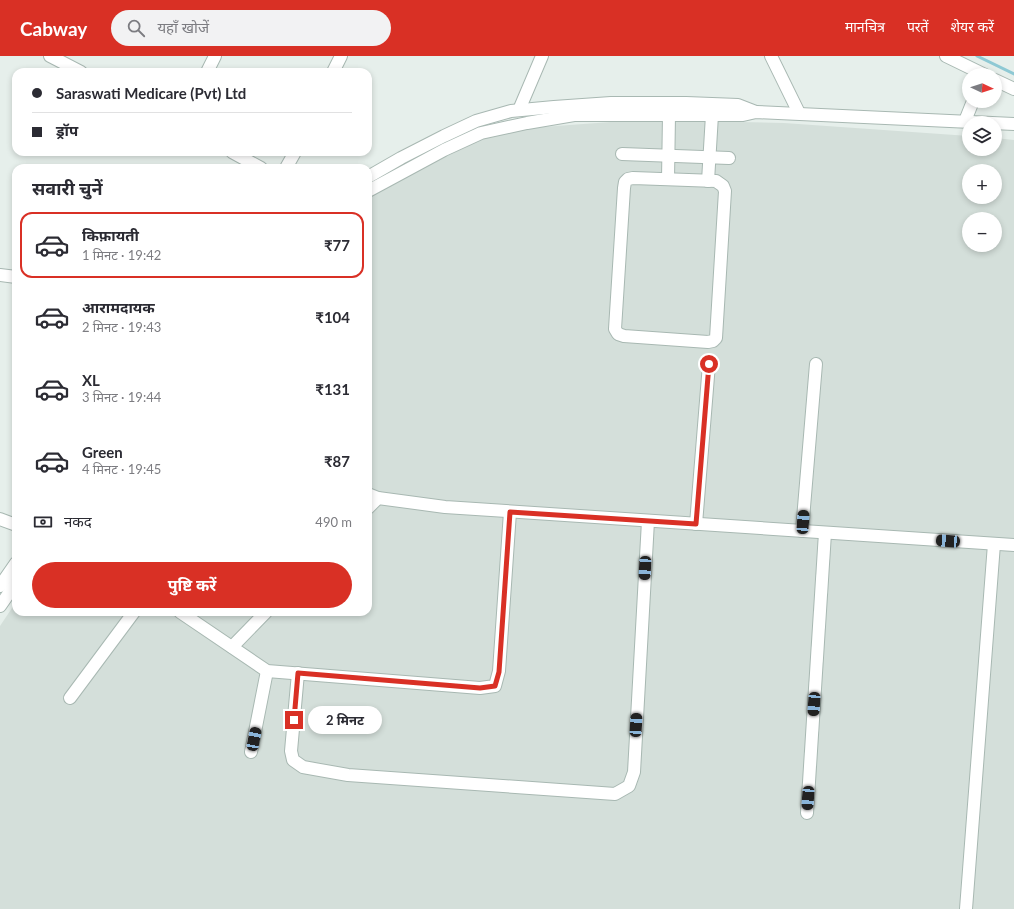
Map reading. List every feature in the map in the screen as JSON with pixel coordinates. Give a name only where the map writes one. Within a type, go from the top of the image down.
[{"type":"street","points":[[50,56],[73,68]]},
{"type":"street","points":[[209,68],[215,56]]},
{"type":"street","points":[[335,68],[341,56]]},
{"type":"street","points":[[520,110],[542,56]]},
{"type":"street","points":[[771,56],[799,113]]},
{"type":"street","points":[[946,56],[970,68]]},
{"type":"street","points":[[1002,83],[1014,89]]},
{"type":"street","points":[[372,175],[444,136],[476,122],[511,111],[611,103],[686,103],[738,105],[756,112]]},
{"type":"street","points":[[372,189],[444,150],[481,133],[574,115],[743,115],[756,112],[962,121]]},
{"type":"street","points":[[668,179],[669,115]]},
{"type":"street","points":[[708,181],[712,115]]},
{"type":"street","points":[[1002,123],[1014,124]]},
{"type":"street","points":[[622,154],[729,158]]},
{"type":"street","points":[[239,156],[254,164]]},
{"type":"street","points":[[633,178],[668,179],[716,182],[723,186],[725,191],[716,338],[713,341],[708,342],[624,336],[618,334],[615,329],[626,182],[628,179],[633,178]]},
{"type":"street","points":[[0,275],[12,276]]},
{"type":"street","points":[[696,524],[709,364]]},
{"type":"street","points":[[802,531],[816,364]]},
{"type":"street","points":[[373,496],[445,508],[1014,545]]},
{"type":"street","points":[[186,616],[267,671],[480,688],[495,686],[499,672],[510,512]]},
{"type":"street","points":[[0,519],[12,524]]},
{"type":"street","points":[[298,673],[292,751],[293,760],[303,767],[348,775],[615,794],[629,786],[634,772],[648,521]]},
{"type":"street","points":[[807,813],[825,533]]},
{"type":"street","points":[[966,909],[994,544]]},
{"type":"street","points":[[0,586],[12,569]]},
{"type":"street","points":[[0,606],[12,589]]},
{"type":"street","points":[[70,698],[131,616]]},
{"type":"street","points":[[232,647],[262,616]]},
{"type":"street","points":[[251,752],[267,671]]},
{"type":"shaded area","points":[[638,120],[784,123],[962,136],[962,156],[1002,156],[1002,139],[1014,140],[1014,909],[0,909],[0,626],[12,608],[12,616],[372,616],[372,196],[415,172],[500,130]]},
{"type":"waterway","points":[[977,56],[1014,74]]},
{"type":"route","points":[[294,720],[298,673],[480,688],[495,686],[499,672],[510,512],[696,524],[709,364]]}]
